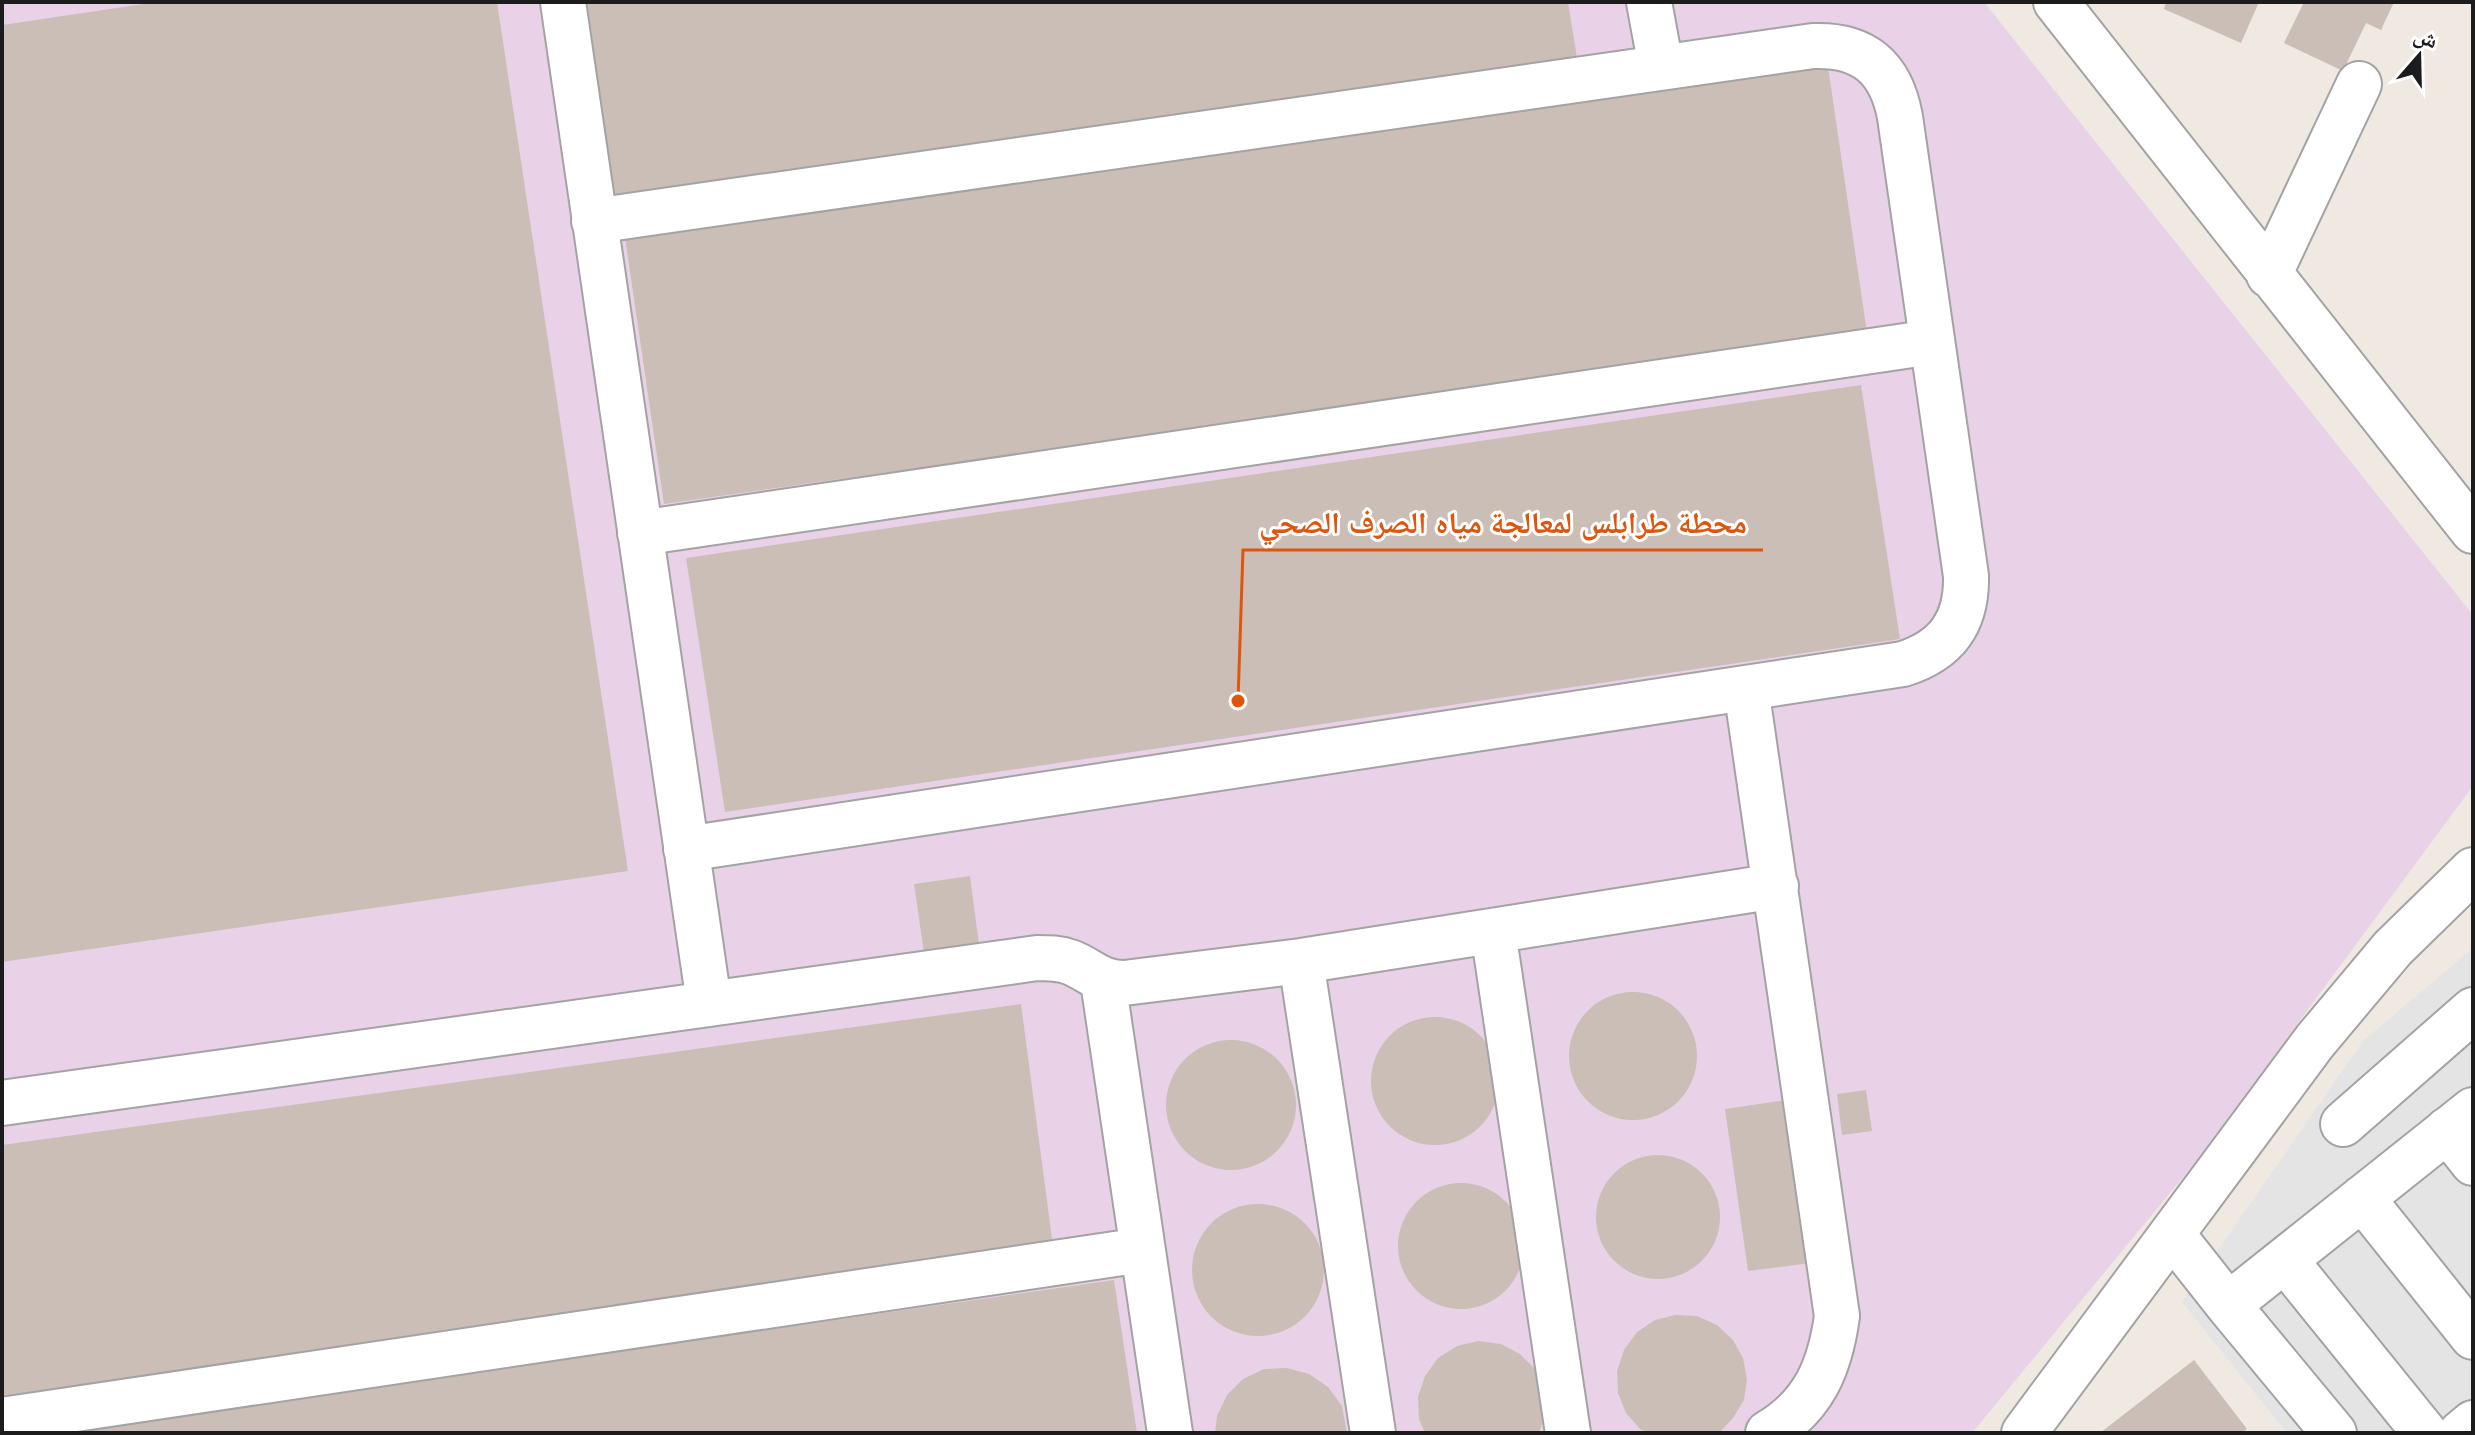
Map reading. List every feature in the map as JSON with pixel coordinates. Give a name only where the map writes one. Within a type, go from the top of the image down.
[{"type":"street","points":[[563,2],[709,1003]]},
{"type":"street","points":[[1649,2],[1661,67]]},
{"type":"street","points":[[2073,11],[2269,275],[2469,511]]},
{"type":"street","points":[[594,221],[1661,67],[1834,45],[1855,51],[1872,62],[1887,77],[1896,97],[1932,342],[1967,593],[1957,625],[1934,650],[1903,664],[686,849]]},
{"type":"street","points":[[2269,275],[2359,84]]},
{"type":"street","points":[[640,533],[1932,342]]},
{"type":"street","points":[[1746,688],[1837,1316],[1833,1348],[1821,1378],[1803,1404],[1768,1433]]},
{"type":"street","points":[[2030,1430],[2164,1244],[2352,994],[2393,948],[2473,870]]},
{"type":"street","points":[[2,1103],[1037,958],[1074,963],[1103,981],[1124,983],[1301,961],[1776,886]]},
{"type":"street","points":[[1493,931],[1568,1433]]},
{"type":"street","points":[[1301,961],[1373,1433]]},
{"type":"street","points":[[1103,981],[1170,1433]]},
{"type":"street","points":[[2343,1124],[2473,1011]]},
{"type":"street","points":[[2228,1305],[2362,1198],[2464,1134]]},
{"type":"street","points":[[2362,1198],[2473,1337]]},
{"type":"street","points":[[2164,1244],[2228,1305],[2334,1433]]},
{"type":"street","points":[[2164,1244],[2304,1433]]},
{"type":"street","points":[[2,1420],[1142,1250]]},
{"type":"street","points":[[2285,1260],[2425,1433]]},
{"type":"street","points":[[2461,1433],[2473,1423]]},
{"type":"shaded area","points":[[2,2],[1984,2],[2473,615],[2473,786],[2193,1165],[1972,1433],[2,1433]]},
{"type":"shaded area","points":[[2473,948],[2473,1433],[2287,1433],[2182,1302],[2363,1041]]},
{"type":"building","points":[[157,2],[497,2],[628,871],[2,962],[2,25]]},
{"type":"building","points":[[583,2],[1568,2],[1577,58],[615,205]]},
{"type":"building","points":[[2166,2],[2259,2],[2241,43],[2164,9]]},
{"type":"building","points":[[2304,2],[2394,2],[2381,30],[2366,23],[2343,71],[2284,43]]},
{"type":"building","points":[[1826,53],[1867,333],[664,504],[623,224]]},
{"type":"building","points":[[1861,385],[1900,639],[725,812],[686,558]]},
{"type":"building","points":[[970,876],[980,952],[925,960],[914,884]]},
{"type":"building","points":[[1633,992],[1657,997],[1678,1011],[1692,1032],[1697,1056],[1692,1080],[1678,1101],[1657,1115],[1633,1120],[1609,1115],[1588,1101],[1574,1080],[1569,1056],[1574,1032],[1588,1011],[1609,997]]},
{"type":"building","points":[[1021,1004],[1054,1254],[2,1409],[2,1145]]},
{"type":"building","points":[[1435,1017],[1460,1022],[1480,1036],[1494,1056],[1499,1081],[1494,1106],[1480,1126],[1460,1140],[1435,1145],[1410,1140],[1390,1126],[1376,1106],[1371,1081],[1376,1056],[1390,1036],[1410,1022]]},
{"type":"building","points":[[1231,1040],[1256,1045],[1277,1059],[1291,1080],[1296,1105],[1291,1130],[1277,1151],[1256,1165],[1231,1170],[1206,1165],[1185,1151],[1171,1130],[1166,1105],[1171,1080],[1185,1059],[1206,1045]]},
{"type":"building","points":[[1866,1090],[1872,1131],[1842,1135],[1837,1094]]},
{"type":"building","points":[[1787,1100],[1811,1263],[1748,1271],[1725,1109]]},
{"type":"building","points":[[1658,1155],[1682,1159],[1702,1173],[1716,1193],[1720,1217],[1716,1241],[1702,1261],[1682,1275],[1658,1279],[1634,1275],[1614,1261],[1600,1241],[1596,1217],[1600,1193],[1614,1173],[1634,1159]]},
{"type":"building","points":[[1461,1183],[1485,1188],[1505,1202],[1519,1222],[1524,1246],[1519,1270],[1505,1290],[1485,1304],[1461,1309],[1437,1304],[1417,1290],[1403,1270],[1398,1246],[1403,1222],[1417,1202],[1437,1188]]},
{"type":"building","points":[[1258,1204],[1283,1209],[1305,1223],[1319,1245],[1324,1270],[1319,1295],[1305,1317],[1283,1331],[1258,1336],[1233,1331],[1211,1317],[1197,1295],[1192,1270],[1197,1245],[1211,1223],[1233,1209]]},
{"type":"building","points":[[1114,1280],[1137,1433],[60,1433],[60,1431]]},
{"type":"building","points":[[1675,1315],[1697,1316],[1717,1325],[1733,1340],[1743,1358],[1747,1379],[1744,1400],[1719,1433],[1648,1433],[1640,1429],[1626,1413],[1618,1393],[1617,1371],[1624,1350],[1637,1332],[1655,1320]]},
{"type":"building","points":[[1478,1341],[1501,1344],[1520,1354],[1536,1370],[1544,1388],[1547,1408],[1539,1433],[1425,1433],[1419,1419],[1418,1397],[1425,1376],[1438,1358],[1457,1346]]},
{"type":"building","points":[[2194,1360],[2247,1429],[2242,1433],[2100,1433]]},
{"type":"building","points":[[1287,1368],[1309,1374],[1328,1387],[1342,1406],[1347,1433],[1215,1433],[1217,1416],[1227,1395],[1243,1379],[1264,1369]]},
{"type":"place","name":"محطة طرابلس لمعالجة مياه الصرف الصحي","points":[[1238,701]]}]
